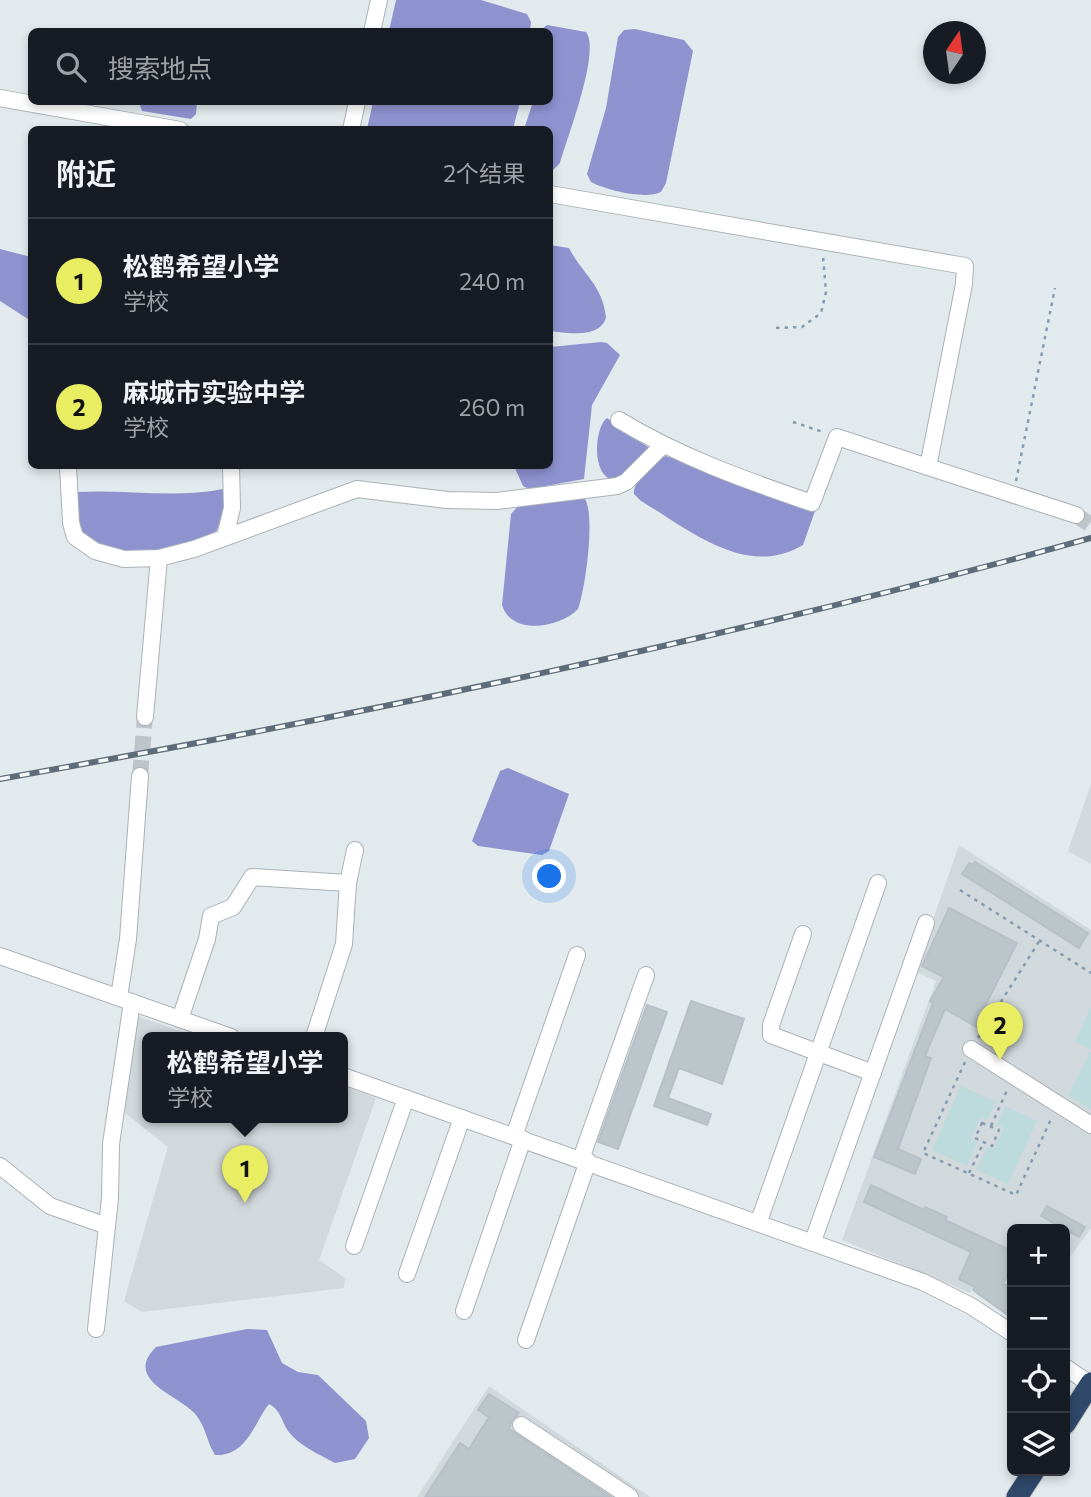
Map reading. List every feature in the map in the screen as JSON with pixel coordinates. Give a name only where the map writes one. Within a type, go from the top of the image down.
[{"type":"highway","points":[[1070,1416],[1091,1384]]},
{"type":"highway","points":[[1017,1497],[1031,1476]]},
{"type":"street","points":[[373,28],[379,0]]},
{"type":"street","points":[[0,98],[28,103]]},
{"type":"street","points":[[36,105],[143,126]]},
{"type":"street","points":[[352,126],[356,105]]},
{"type":"street","points":[[553,195],[965,266],[964,284],[928,467]]},
{"type":"street","points":[[619,420],[662,446],[749,482],[812,503],[837,437],[1076,515]]},
{"type":"street","points":[[68,469],[71,523],[75,537],[109,556],[159,558],[356,489],[447,500],[497,501],[617,486],[626,482],[662,446]]},
{"type":"street","points":[[225,537],[232,508],[231,469]]},
{"type":"street","points":[[145,717],[159,558]]},
{"type":"street","points":[[96,1329],[107,1226],[111,1144],[125,999],[141,776]]},
{"type":"street","points":[[316,1032],[344,944],[348,883],[355,850]]},
{"type":"street","points":[[180,1019],[207,939],[211,916],[233,906],[252,877],[348,883]]},
{"type":"street","points":[[758,1221],[878,883]]},
{"type":"street","points":[[813,1241],[926,923]]},
{"type":"street","points":[[803,934],[770,1031],[774,1038],[873,1073]]},
{"type":"street","points":[[0,956],[218,1032]]},
{"type":"street","points":[[464,1311],[577,956]]},
{"type":"street","points":[[526,1340],[646,975]]},
{"type":"street","points":[[971,1049],[1091,1125]]},
{"type":"street","points":[[348,1078],[758,1221],[932,1286],[1007,1330]]},
{"type":"street","points":[[354,1246],[406,1098]]},
{"type":"street","points":[[407,1275],[462,1118]]},
{"type":"street","points":[[0,1166],[50,1206],[107,1226]]},
{"type":"street","points":[[1070,1370],[1091,1384]]},
{"type":"street","points":[[521,1425],[630,1497]]},
{"type":"path","points":[[776,328],[802,327],[821,313],[825,292],[822,262],[825,242]]},
{"type":"path","points":[[1014,494],[1055,288]]},
{"type":"path","points":[[793,422],[837,437]]},
{"type":"path","points":[[960,890],[1091,973]]},
{"type":"path","points":[[1040,940],[971,1049],[923,1153],[1016,1195],[1058,1104]]},
{"type":"path","points":[[991,1126],[1014,1076]]},
{"type":"path","points":[[982,1123],[999,1130],[992,1146],[984,1142],[975,1138],[982,1123]]},
{"type":"path","points":[[969,1173],[984,1142]]},
{"type":"shaded area","points":[[1091,784],[1091,864],[1068,851]]},
{"type":"shaded area","points":[[959,845],[1091,930],[1091,1228],[1070,1257],[1070,1224],[1007,1224],[1007,1285],[1004,1289],[981,1273],[970,1293],[842,1240],[936,981],[915,971]]},
{"type":"shaded area","points":[[1091,1007],[1091,1050],[1075,1042]]},
{"type":"shaded area","points":[[134,1015],[183,1032],[142,1032],[142,1123],[348,1123],[348,1088],[376,1098],[319,1260],[345,1278],[344,1288],[142,1312],[124,1301],[168,1147],[120,1109]]},
{"type":"shaded area","points":[[1091,1050],[1091,1109],[1068,1096]]},
{"type":"shaded area","points":[[961,1086],[996,1102],[987,1120],[980,1118],[971,1139],[977,1142],[967,1166],[932,1150]]},
{"type":"shaded area","points":[[1005,1106],[1037,1121],[1008,1184],[976,1170],[987,1147],[994,1149],[1004,1128],[997,1125]]},
{"type":"shaded area","points":[[489,1386],[650,1497],[417,1497]]},
{"type":"water","points":[[396,0],[481,0],[527,14],[531,22],[530,28],[390,28]]},
{"type":"water","points":[[547,25],[586,32],[589,42],[586,75],[575,116],[560,163],[553,170],[553,126],[525,126],[532,105],[553,105],[553,28],[544,28]]},
{"type":"water","points":[[635,29],[684,40],[693,51],[666,183],[661,192],[646,195],[606,188],[591,182],[587,174],[606,108],[618,37],[624,30]]},
{"type":"water","points":[[140,105],[197,105],[196,114],[191,119],[142,111]]},
{"type":"water","points":[[372,105],[519,105],[514,126],[368,126]]},
{"type":"water","points":[[553,245],[569,248],[596,288],[606,317],[603,324],[590,332],[553,331]]},
{"type":"water","points":[[0,249],[28,256],[28,319],[0,301]]},
{"type":"water","points":[[601,342],[607,343],[620,355],[592,405],[584,479],[529,489],[523,486],[515,469],[553,469],[553,347]]},
{"type":"water","points":[[607,418],[652,450],[632,472],[617,479],[608,477],[598,460],[598,435]]},
{"type":"water","points":[[666,456],[815,511],[803,545],[782,554],[761,557],[740,554],[699,537],[641,501],[634,494],[640,477],[650,465]]},
{"type":"water","points":[[223,489],[229,491],[229,495],[217,530],[190,545],[150,551],[111,549],[95,543],[84,535],[79,526],[77,492],[168,494]]},
{"type":"water","points":[[583,496],[587,504],[589,533],[584,585],[578,609],[549,624],[537,626],[516,622],[507,615],[502,605],[511,514],[519,505]]},
{"type":"water","points":[[508,768],[569,794],[549,851],[542,855],[478,846],[472,841],[500,771]]},
{"type":"water","points":[[247,1329],[267,1330],[282,1363],[298,1372],[318,1375],[366,1421],[369,1438],[355,1459],[335,1463],[303,1445],[288,1431],[278,1412],[269,1404],[242,1444],[226,1454],[215,1455],[196,1415],[149,1378],[147,1359],[156,1347]]},
{"type":"building","points":[[975,862],[1088,933],[1079,948],[962,874],[969,863],[973,865]]},
{"type":"building","points":[[949,908],[1017,943],[984,1008],[990,1011],[980,1029],[945,1009],[925,1056],[931,1058],[898,1149],[921,1159],[915,1174],[874,1157],[933,1003],[930,1001],[944,977],[922,966]]},
{"type":"building","points":[[691,1001],[744,1019],[722,1084],[679,1068],[668,1098],[711,1114],[707,1125],[654,1106]]},
{"type":"building","points":[[647,1005],[667,1012],[618,1149],[598,1142]]},
{"type":"building","points":[[871,1185],[924,1210],[925,1207],[947,1217],[945,1220],[1007,1249],[1007,1276],[1003,1283],[1007,1286],[1007,1314],[973,1290],[975,1287],[959,1279],[971,1252],[864,1202]]},
{"type":"building","points":[[1047,1206],[1085,1227],[1079,1237],[1070,1232],[1070,1224],[1055,1224],[1041,1216]]},
{"type":"building","points":[[489,1394],[519,1413],[512,1420],[509,1429],[611,1497],[425,1497],[460,1443],[469,1449],[489,1417],[478,1410]]},
{"type":"tunnel","points":[[1076,515],[1091,525]]},
{"type":"tunnel","points":[[140,776],[145,717]]},
{"type":"railway","points":[[0,779],[275,728],[548,672],[821,609],[1091,538]]},
{"type":"place","name":"麻城市实验中学","points":[[1000,1060]]},
{"type":"place","name":"松鹤希望小学","points":[[245,1203]]}]
